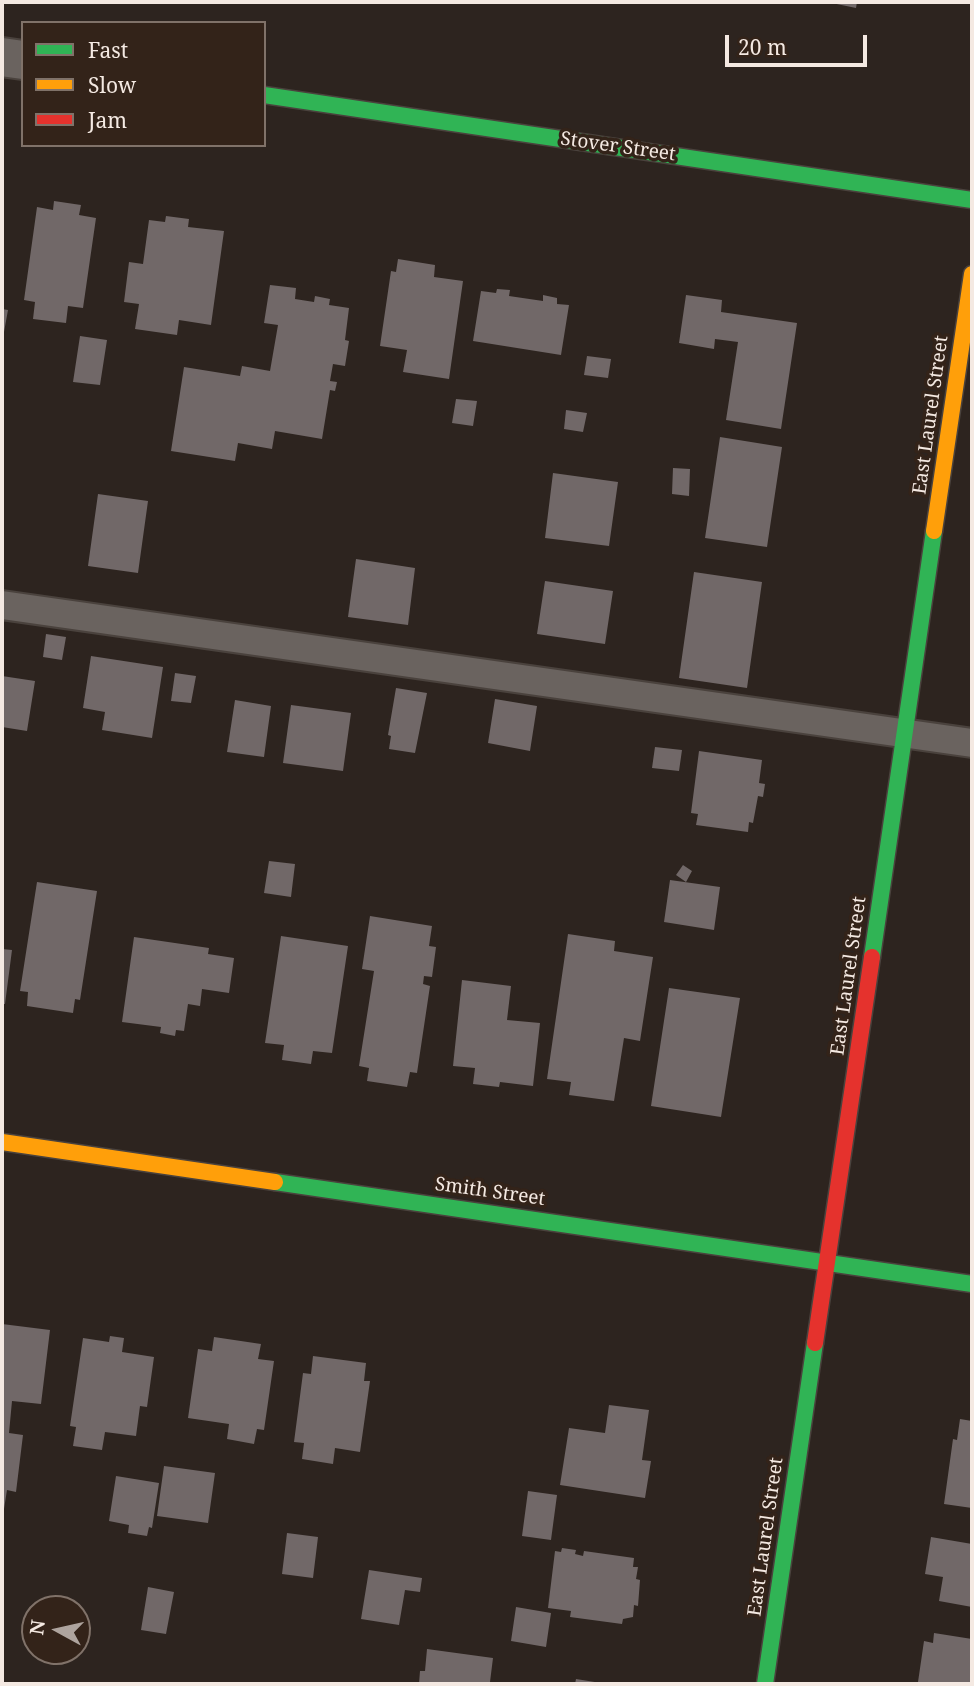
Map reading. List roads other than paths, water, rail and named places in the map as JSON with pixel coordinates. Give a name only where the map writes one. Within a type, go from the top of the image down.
[{"type":"street","points":[[2,57],[21,60]]},
{"type":"street","name":"Stover Street","points":[[266,95],[972,200]]},
{"type":"street","name":"East Laurel Street","points":[[765,1684],[972,274]]},
{"type":"street","name":"Smith Street","points":[[2,1142],[972,1284]]},
{"type":"lane","points":[[2,605],[972,743]]}]
